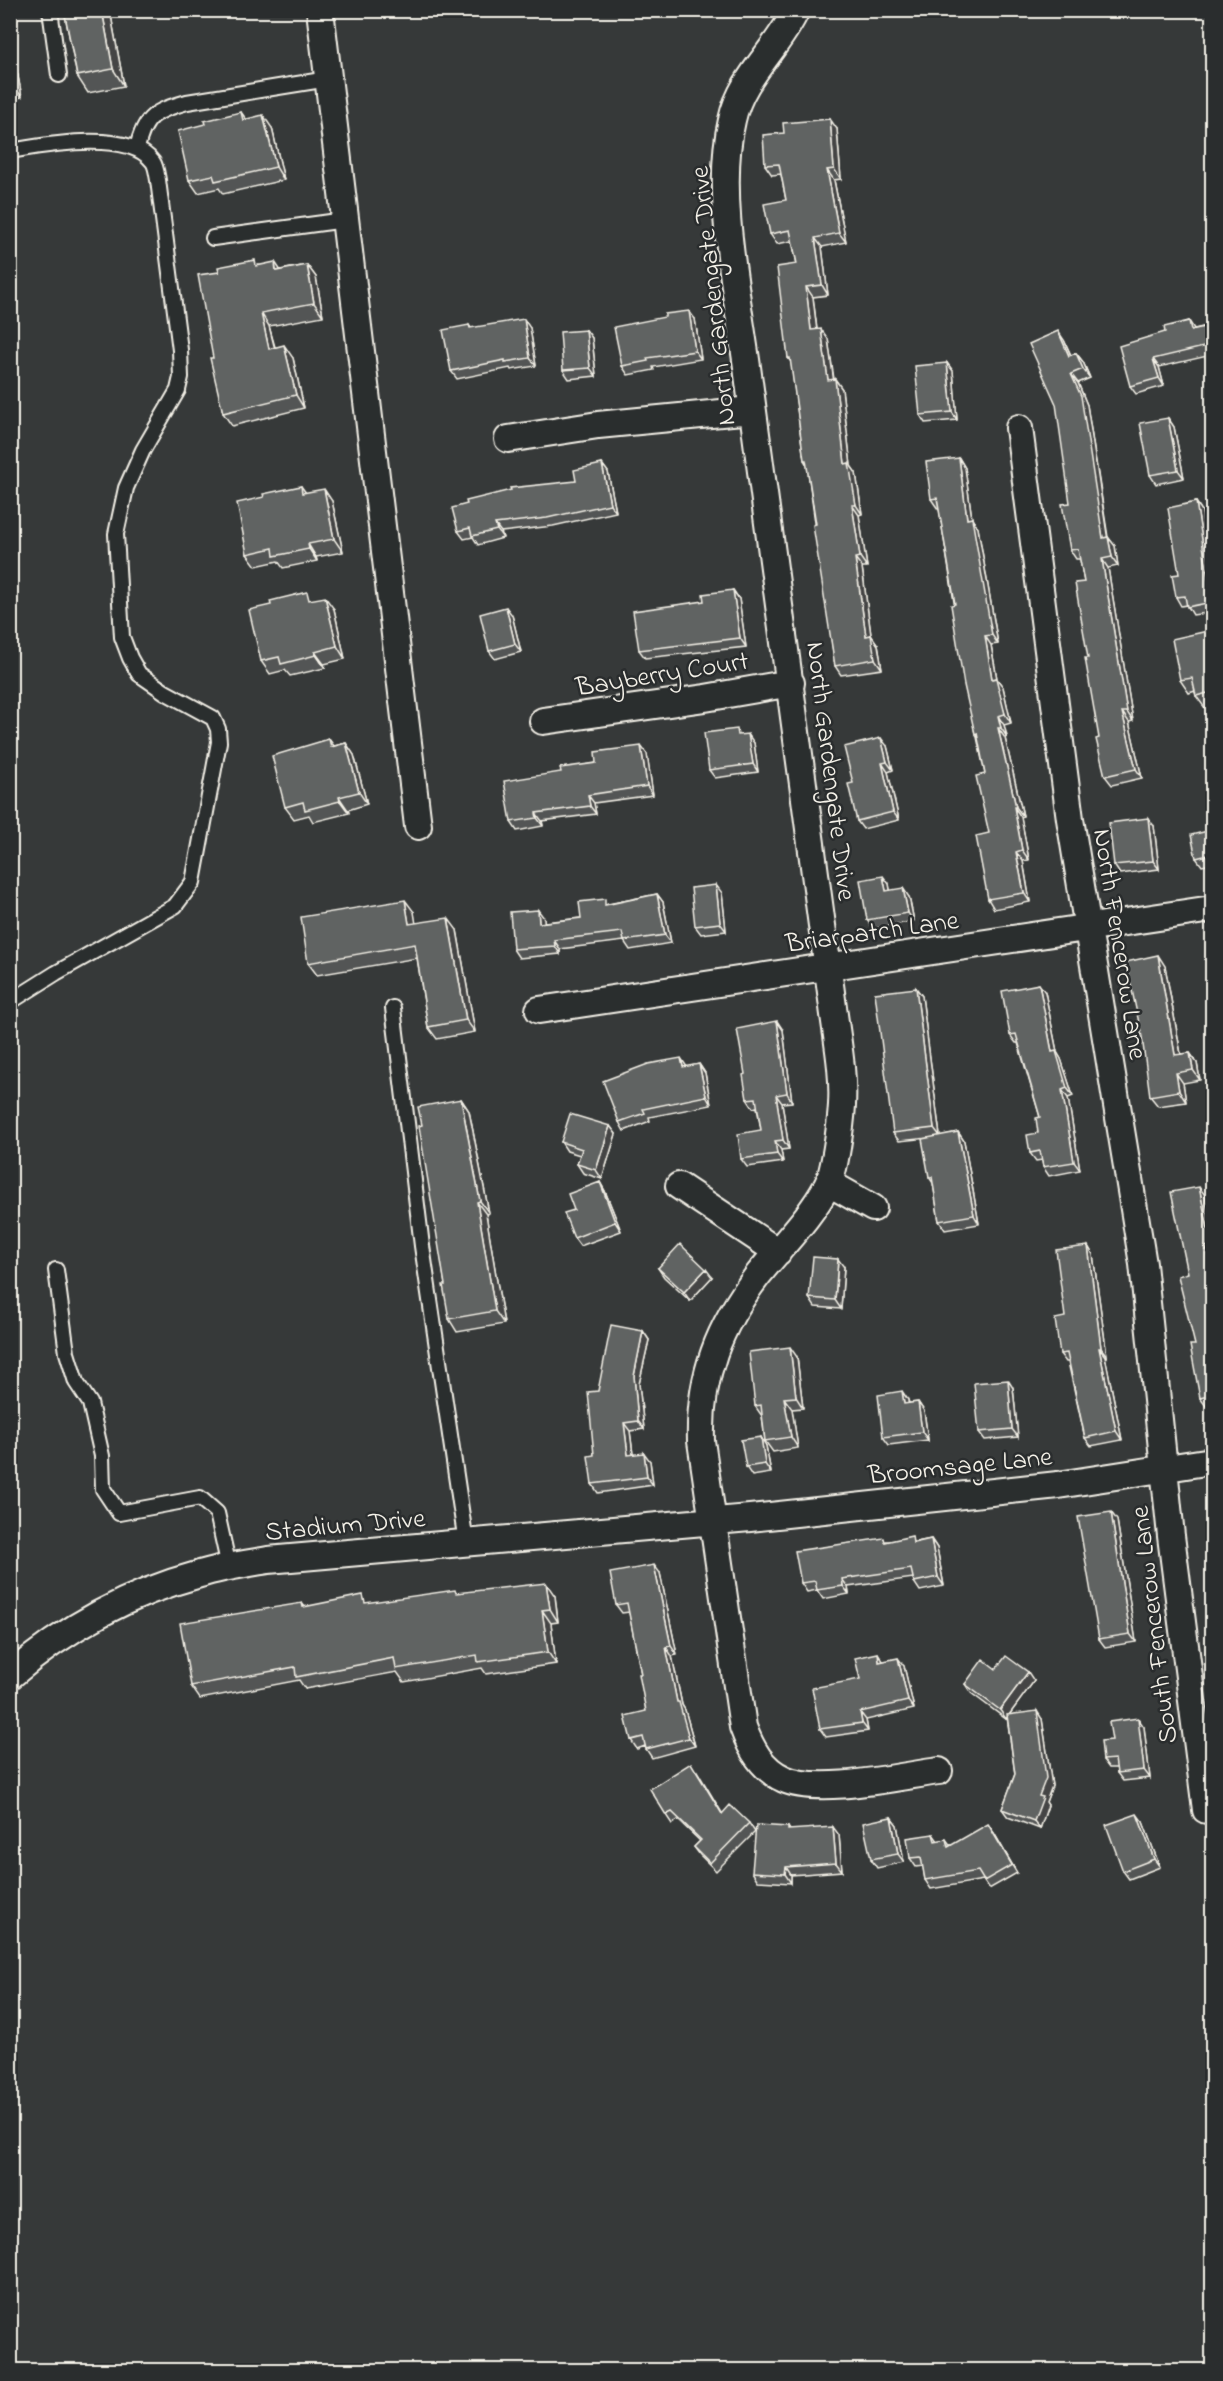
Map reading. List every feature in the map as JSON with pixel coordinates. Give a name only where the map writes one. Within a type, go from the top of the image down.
[{"type":"street","points":[[320,10],[418,826]]},
{"type":"street","name":"North Gardengate Drive","points":[[796,10],[784,31],[754,72],[737,103],[726,156],[730,236],[791,683],[837,1040],[842,1105],[838,1140],[829,1183],[731,1313],[712,1354],[702,1397],[701,1441],[743,1727],[758,1759],[770,1771],[786,1780],[812,1785],[849,1783],[939,1771]]},
{"type":"street","points":[[508,439],[598,425],[752,410]]},
{"type":"street","name":"North Fencerow Lane","points":[[1019,428],[1087,930],[1143,1264],[1165,1469]]},
{"type":"street","name":"Bayberry Court","points":[[543,721],[705,698],[791,683]]},
{"type":"street","name":"Briarpatch Lane","points":[[539,1010],[1087,930],[1212,909]]},
{"type":"street","points":[[829,1183],[873,1208]]},
{"type":"street","points":[[678,1186],[778,1252]]},
{"type":"street","name":"Broomsage Lane","points":[[713,1520],[1058,1485],[1212,1461]]},
{"type":"street","name":"South Fencerow Lane","points":[[1165,1469],[1206,1809]]},
{"type":"street","name":"Stadium Drive","points":[[10,1676],[51,1644],[108,1609],[170,1582],[229,1568],[268,1560],[333,1552],[466,1543],[713,1520]]},
{"type":"lane","points":[[50,10],[59,75]]},
{"type":"lane","points":[[136,149],[141,130],[153,116],[167,108],[188,102],[328,80]]},
{"type":"lane","points":[[10,151],[52,145],[116,143],[136,149],[154,163],[180,350],[181,377],[178,390],[143,450],[126,488],[116,534],[122,637],[139,674],[165,692],[213,718],[218,729],[219,742],[193,882],[185,895],[175,906],[56,973],[10,1002]]},
{"type":"lane","points":[[213,238],[345,220]]},
{"type":"lane","points":[[393,1008],[422,1246],[466,1543]]},
{"type":"lane","points":[[56,1270],[67,1353],[76,1382],[90,1403],[102,1456],[103,1489],[119,1513],[200,1498],[218,1513],[229,1568]]},
{"type":"building","points":[[64,10],[102,10],[113,69],[77,76]]},
{"type":"building","points":[[241,112],[243,120],[263,115],[276,167],[215,181],[213,175],[189,180],[178,131],[205,124],[204,121]]},
{"type":"building","points":[[830,119],[834,169],[827,170],[839,233],[815,238],[822,285],[806,287],[811,330],[821,329],[828,380],[835,379],[845,464],[849,463],[856,505],[852,505],[860,557],[855,558],[866,636],[871,635],[875,659],[835,666],[813,525],[816,524],[806,460],[804,460],[790,358],[788,358],[777,267],[797,264],[790,230],[770,234],[764,204],[786,200],[779,164],[765,165],[763,135],[784,133],[783,123]]},
{"type":"building","points":[[255,260],[256,266],[275,262],[276,271],[307,265],[314,303],[261,313],[269,349],[284,345],[296,395],[223,413],[210,358],[213,358],[198,275],[219,272],[218,267]]},
{"type":"building","points":[[689,311],[695,351],[647,358],[648,361],[622,366],[614,327],[665,317],[665,314]]},
{"type":"building","points":[[524,319],[530,358],[505,362],[505,360],[451,371],[443,330]]},
{"type":"building","points":[[1189,321],[1191,330],[1212,325],[1212,345],[1153,359],[1159,378],[1130,386],[1119,346],[1165,332],[1164,327]]},
{"type":"building","points":[[586,330],[590,368],[563,370],[560,332]]},
{"type":"building","points":[[1058,331],[1069,356],[1076,353],[1083,369],[1071,374],[1081,396],[1103,538],[1108,537],[1112,557],[1102,559],[1127,712],[1122,712],[1136,769],[1105,776],[1096,739],[1099,738],[1075,583],[1084,582],[1078,549],[1070,550],[1062,504],[1070,503],[1056,404],[1029,344]]},
{"type":"building","points":[[947,363],[952,412],[920,415],[915,366]]},
{"type":"building","points":[[1168,418],[1178,470],[1150,475],[1140,423]]},
{"type":"building","points":[[959,458],[967,519],[972,518],[992,635],[985,636],[992,679],[996,678],[1005,714],[998,716],[1001,728],[998,728],[1016,807],[1014,807],[1022,850],[1016,852],[1024,893],[988,899],[976,836],[989,833],[976,776],[985,774],[964,685],[951,605],[955,604],[937,498],[931,499],[926,462]]},
{"type":"building","points":[[602,464],[610,504],[547,518],[495,524],[497,530],[472,536],[470,528],[458,531],[452,508],[467,504],[466,501],[511,490],[510,488],[576,481],[574,470]]},
{"type":"building","points":[[301,486],[302,493],[324,489],[334,539],[308,544],[309,549],[274,556],[273,548],[247,554],[237,503],[264,497],[263,494]]},
{"type":"building","points":[[1196,502],[1212,602],[1187,607],[1185,596],[1176,597],[1172,575],[1179,574],[1168,508]]},
{"type":"building","points":[[733,590],[740,638],[639,650],[633,611],[704,601],[703,594]]},
{"type":"building","points":[[307,592],[309,600],[325,597],[337,646],[315,652],[316,655],[281,664],[279,657],[261,661],[249,610],[271,605],[270,601]]},
{"type":"building","points":[[506,607],[515,644],[489,651],[480,614]]},
{"type":"building","points":[[1212,630],[1212,692],[1196,696],[1192,678],[1180,680],[1172,639]]},
{"type":"building","points":[[737,729],[738,735],[748,734],[753,764],[709,770],[704,733]]},
{"type":"building","points":[[881,738],[887,762],[882,763],[893,812],[857,821],[848,784],[853,783],[844,747]]},
{"type":"building","points":[[329,739],[331,747],[346,743],[359,792],[339,797],[340,801],[305,810],[303,802],[285,807],[272,756]]},
{"type":"building","points":[[641,746],[647,786],[588,795],[590,806],[536,813],[537,818],[511,822],[504,781],[561,772],[560,768],[596,763],[595,752]]},
{"type":"building","points":[[1148,818],[1153,861],[1114,865],[1109,823]]},
{"type":"building","points":[[1212,830],[1212,854],[1196,858],[1191,835]]},
{"type":"building","points":[[883,876],[886,891],[903,888],[908,913],[867,920],[860,880]]},
{"type":"building","points":[[716,885],[720,923],[695,926],[691,888]]},
{"type":"building","points":[[657,894],[665,935],[624,941],[622,932],[554,940],[555,946],[513,949],[510,912],[538,910],[539,923],[581,918],[579,902],[605,899],[605,905]]},
{"type":"building","points":[[405,900],[409,924],[448,918],[466,1020],[428,1027],[415,944],[308,963],[301,917]]},
{"type":"building","points":[[1158,955],[1175,1055],[1190,1053],[1193,1070],[1176,1073],[1179,1091],[1150,1096],[1142,1037],[1126,962]]},
{"type":"building","points":[[1039,984],[1052,1052],[1056,1051],[1067,1088],[1062,1090],[1074,1162],[1043,1167],[1040,1151],[1030,1153],[1027,1135],[1038,1133],[1036,1118],[1040,1117],[1016,1034],[1010,1035],[1002,991]]},
{"type":"building","points":[[916,988],[934,1128],[893,1133],[875,993]]},
{"type":"building","points":[[777,1021],[787,1093],[776,1095],[783,1140],[775,1141],[777,1154],[741,1159],[738,1134],[761,1130],[756,1098],[747,1099],[737,1029]]},
{"type":"building","points":[[681,1058],[683,1067],[699,1064],[706,1096],[643,1109],[645,1113],[619,1122],[603,1081],[648,1064]]},
{"type":"building","points":[[461,1099],[480,1201],[477,1202],[495,1311],[449,1319],[418,1107]]},
{"type":"building","points":[[570,1114],[610,1126],[596,1170],[577,1164],[582,1149],[561,1142]]},
{"type":"building","points":[[958,1132],[974,1215],[939,1221],[932,1177],[929,1177],[922,1139]]},
{"type":"building","points":[[600,1182],[615,1222],[574,1238],[564,1213],[574,1210],[568,1194]]},
{"type":"building","points":[[1199,1187],[1208,1229],[1212,1228],[1212,1245],[1205,1247],[1212,1276],[1212,1395],[1200,1398],[1190,1345],[1195,1345],[1178,1276],[1188,1273],[1171,1192]]},
{"type":"building","points":[[680,1244],[706,1269],[684,1292],[658,1268]]},
{"type":"building","points":[[1088,1246],[1101,1348],[1099,1348],[1116,1431],[1085,1438],[1067,1353],[1060,1354],[1055,1319],[1065,1317],[1056,1250]]},
{"type":"building","points":[[813,1257],[838,1259],[835,1300],[809,1298]]},
{"type":"building","points":[[611,1325],[643,1331],[634,1376],[638,1421],[624,1423],[628,1455],[644,1453],[647,1477],[592,1484],[588,1456],[594,1455],[588,1392],[598,1391]]},
{"type":"building","points":[[790,1347],[796,1397],[784,1398],[791,1437],[765,1441],[761,1405],[755,1406],[749,1352]]},
{"type":"building","points":[[1008,1380],[1012,1429],[979,1432],[974,1383]]},
{"type":"building","points":[[902,1391],[904,1404],[918,1402],[922,1432],[883,1437],[878,1395]]},
{"type":"building","points":[[761,1437],[765,1464],[746,1467],[741,1440]]},
{"type":"building","points":[[1111,1512],[1130,1634],[1099,1639],[1078,1517]]},
{"type":"building","points":[[912,1536],[913,1543],[931,1539],[938,1577],[914,1582],[911,1569],[842,1579],[843,1586],[817,1590],[815,1581],[801,1583],[795,1551],[884,1538],[885,1542]]},
{"type":"building","points":[[654,1565],[671,1646],[666,1647],[677,1702],[679,1702],[689,1738],[646,1749],[643,1737],[631,1740],[625,1716],[646,1711],[627,1603],[616,1605],[610,1573]]},
{"type":"building","points":[[546,1583],[550,1609],[542,1610],[548,1652],[478,1662],[477,1655],[396,1669],[394,1658],[296,1677],[295,1667],[191,1686],[180,1623],[302,1603],[303,1607],[363,1595],[365,1603],[455,1590],[456,1593]]},
{"type":"building","points":[[878,1653],[879,1662],[898,1658],[908,1701],[860,1712],[862,1723],[820,1729],[812,1688],[860,1679],[855,1658]]},
{"type":"building","points":[[1006,1656],[1028,1672],[1000,1710],[965,1684],[983,1659],[996,1669]]},
{"type":"building","points":[[1037,1711],[1046,1778],[1039,1796],[1043,1797],[1034,1821],[1002,1809],[1015,1774],[1007,1715]]},
{"type":"building","points":[[1138,1718],[1144,1770],[1117,1773],[1115,1759],[1103,1760],[1101,1741],[1112,1740],[1109,1722]]},
{"type":"building","points":[[691,1763],[722,1814],[730,1805],[749,1823],[710,1863],[694,1847],[701,1840],[672,1812],[666,1815],[650,1789]]},
{"type":"building","points":[[1137,1814],[1154,1859],[1123,1871],[1106,1825]]},
{"type":"building","points":[[891,1817],[898,1854],[871,1859],[863,1823]]},
{"type":"building","points":[[988,1824],[1012,1865],[984,1881],[978,1871],[925,1880],[921,1857],[910,1858],[907,1838],[933,1834],[935,1841],[946,1839],[948,1847]]},
{"type":"building","points":[[756,1825],[788,1827],[788,1830],[833,1827],[836,1863],[786,1867],[785,1874],[752,1872]]}]
